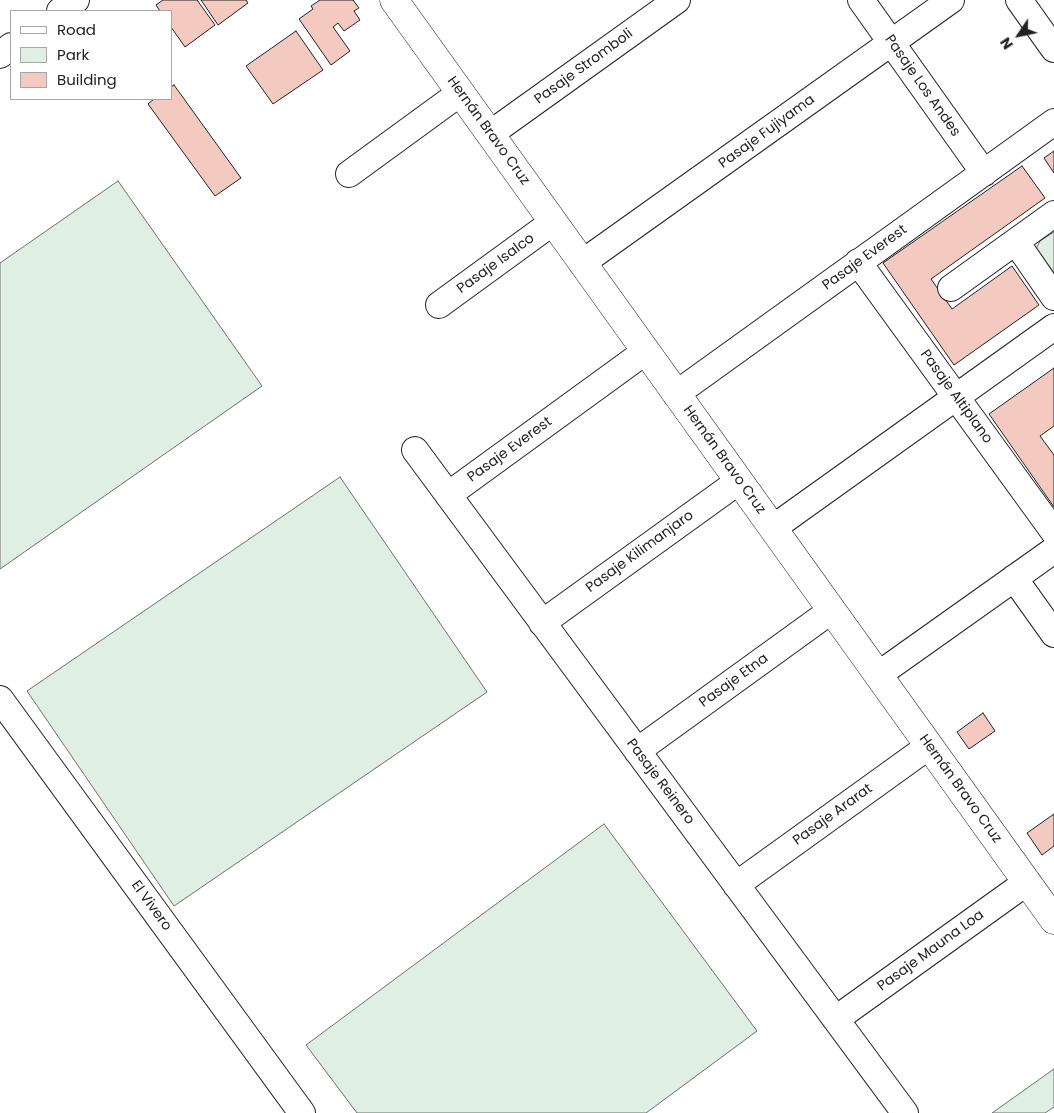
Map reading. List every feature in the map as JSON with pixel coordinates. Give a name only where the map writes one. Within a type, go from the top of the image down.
[{"type":"main road","name":"Hernán Bravo Cruz","points":[[398,2],[460,93],[1054,920]]},
{"type":"street","points":[[61,10],[76,0]]},
{"type":"street","name":"Pasaje Stromboli","points":[[490,134],[677,0]]},
{"type":"street","name":"Pasaje Los Andes","points":[[861,0],[984,172]]},
{"type":"street","name":"Pasaje Fujiyama","points":[[582,263],[951,0]]},
{"type":"street","points":[[1019,0],[1054,49]]},
{"type":"street","points":[[0,55],[10,47]]},
{"type":"street","points":[[349,174],[460,93]]},
{"type":"street","name":"Pasaje Everest","points":[[676,394],[1054,122]]},
{"type":"street","points":[[952,288],[1054,214]]},
{"type":"street","name":"Pasaje Isalco","points":[[439,305],[553,222]]},
{"type":"street","points":[[1016,242],[1054,297]]},
{"type":"street","name":"Pasaje Altiplano","points":[[858,262],[1054,532]]},
{"type":"street","points":[[773,528],[1054,327]]},
{"type":"street","name":"Pasaje Everest","points":[[448,495],[646,351]]},
{"type":"street","name":"Pasaje Reinero","points":[[415,450],[905,1113]]},
{"type":"street","name":"Pasaje Kilimanjaro","points":[[542,622],[739,481]]},
{"type":"street","points":[[878,675],[1054,550]]},
{"type":"street","points":[[1014,578],[1054,634]]},
{"type":"street","name":"Pasaje Etna","points":[[637,751],[832,610]]},
{"type":"street","name":"El Vivero","points":[[0,699],[302,1113]]},
{"type":"street","name":"Pasaje Ararat","points":[[736,885],[929,746]]},
{"type":"street","name":"Pasaje Mauna Loa","points":[[836,1019],[1027,882]]},
{"type":"green space","points":[[118,181],[262,386],[0,569],[0,263]]},
{"type":"green space","points":[[1054,232],[1054,275],[1036,249],[1040,241]]},
{"type":"green space","points":[[340,477],[487,692],[174,906],[27,691]]},
{"type":"green space","points":[[604,824],[757,1031],[646,1113],[357,1113],[306,1045]]},
{"type":"green space","points":[[1054,1069],[1054,1107],[1045,1113],[992,1113]]},
{"type":"building","points":[[163,0],[197,0],[215,25],[185,47],[172,28],[172,10],[159,10],[156,5]]},
{"type":"building","points":[[201,0],[246,0],[248,3],[218,25]]},
{"type":"building","points":[[320,0],[353,0],[359,8],[354,11],[360,20],[344,31],[338,23],[333,27],[350,51],[331,65],[299,19],[313,9],[311,6]]},
{"type":"building","points":[[296,31],[323,70],[273,104],[246,66]]},
{"type":"building","points":[[174,85],[241,178],[215,196],[148,104],[153,100],[172,100],[172,86]]},
{"type":"building","points":[[1054,151],[1054,173],[1044,158]]},
{"type":"building","points":[[1022,166],[1045,198],[931,279],[952,309],[1012,266],[1039,305],[954,365],[883,263]]},
{"type":"building","points":[[1054,368],[1054,426],[1040,436],[1054,455],[1054,507],[989,414]]},
{"type":"building","points":[[983,713],[995,731],[969,749],[957,732]]},
{"type":"building","points":[[1054,814],[1054,846],[1042,855],[1027,833]]}]
